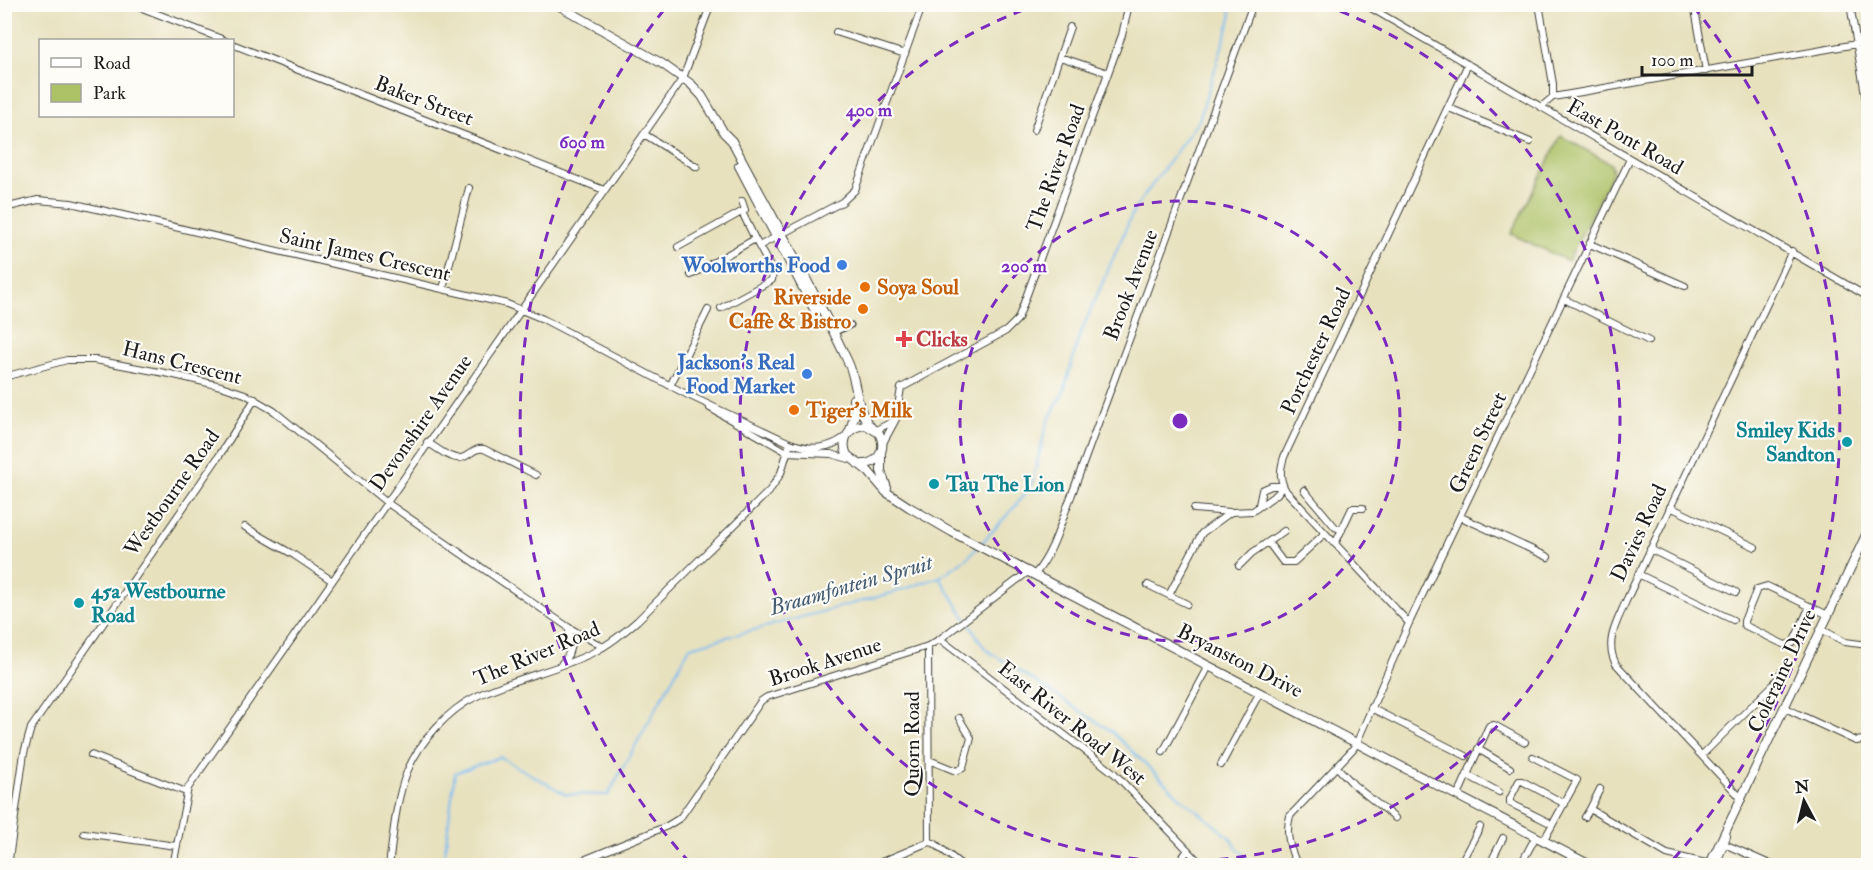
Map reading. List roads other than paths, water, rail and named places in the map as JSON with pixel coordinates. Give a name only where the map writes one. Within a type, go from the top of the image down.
[{"type":"main road","points":[[556,4],[683,78],[702,96],[724,133],[732,141],[846,371],[855,409],[844,449],[854,462],[864,464],[876,460],[883,447]]},
{"type":"main road","points":[[779,236],[833,333],[852,374],[863,415],[874,428],[883,447],[880,471],[890,494]]},
{"type":"main road","points":[[848,434],[860,426],[874,428]]},
{"type":"main road","name":"Bryanston Drive","points":[[854,462],[890,494],[952,532],[1597,866]]},
{"type":"main road","name":"Bryanston Drive","points":[[1575,856],[1592,866]]},
{"type":"street","points":[[132,4],[221,39]]},
{"type":"street","name":"Devonshire Avenue","points":[[173,866],[186,792],[427,442],[683,78],[711,4]]},
{"type":"street","points":[[759,246],[842,202],[855,190],[923,4]]},
{"type":"street","name":"The River Road","points":[[883,447],[896,418],[901,388],[1006,331],[1018,320],[1125,23],[1129,4]]},
{"type":"street","name":"Brook Avenue","points":[[569,866],[667,826],[680,818],[766,697],[928,645],[940,639],[975,612],[1042,567],[1072,494],[1253,4]]},
{"type":"street","name":"East Pont Road","points":[[1364,4],[1869,297]]},
{"type":"street","points":[[1539,4],[1553,84],[1553,96]]},
{"type":"street","points":[[1694,4],[1706,71]]},
{"type":"street","points":[[1850,4],[1869,112]]},
{"type":"street","points":[[1034,130],[1070,27]]},
{"type":"street","points":[[837,32],[905,54]]},
{"type":"street","points":[[1541,107],[1553,96],[1869,42]]},
{"type":"street","name":"Baker Street","points":[[234,45],[604,190]]},
{"type":"street","points":[[1060,57],[1107,72]]},
{"type":"street","name":"Porchester Road","points":[[1283,486],[1280,477],[1284,457],[1468,64]]},
{"type":"street","points":[[1449,108],[1530,142]]},
{"type":"street","points":[[644,134],[697,167]]},
{"type":"street","name":"Green Street","points":[[1298,866],[1289,840],[1290,816],[1357,742],[1409,623],[1630,159]]},
{"type":"street","points":[[443,289],[469,188]]},
{"type":"street","name":"Saint James Crescent","points":[[4,208],[38,200],[60,201],[521,309],[670,386],[790,443],[822,448],[836,444],[848,434]]},
{"type":"street","points":[[678,247],[742,212],[746,209],[742,201]]},
{"type":"street","points":[[721,308],[772,280],[772,272],[742,212]]},
{"type":"street","points":[[690,275],[755,239]]},
{"type":"street","points":[[1590,244],[1685,286]]},
{"type":"street","name":"Davies Road","points":[[1742,799],[1621,669],[1611,654],[1610,640],[1638,574],[1792,251]]},
{"type":"street","points":[[1564,299],[1649,342]]},
{"type":"street","points":[[670,386],[708,310]]},
{"type":"street","points":[[833,333],[851,325]]},
{"type":"street","name":"Hans Crescent","points":[[4,377],[67,360],[95,360],[221,386],[255,399],[274,411],[386,502],[568,627],[603,647]]},
{"type":"street","name":"Westbourne Road","points":[[8,866],[24,753],[31,728],[219,456],[255,399]]},
{"type":"street","name":"Saint James Crescent","points":[[700,400],[714,411],[787,452],[836,454],[854,462]]},
{"type":"street","points":[[874,428],[889,424],[896,418]]},
{"type":"street","points":[[427,442],[456,459],[465,457],[475,449],[483,449],[536,475]]},
{"type":"street","name":"The River Road","points":[[388,866],[403,782],[422,744],[449,716],[474,697],[557,668],[603,647],[637,621],[770,490],[781,473],[790,443]]},
{"type":"street","points":[[1259,505],[1262,490],[1271,486],[1283,486],[1409,623]]},
{"type":"street","points":[[1194,509],[1231,512],[1253,510],[1277,494],[1283,486]]},
{"type":"street","points":[[1304,490],[1335,527],[1342,530]]},
{"type":"street","points":[[1670,507],[1755,547]]},
{"type":"street","points":[[1335,544],[1352,508],[1363,508]]},
{"type":"street","points":[[1169,595],[1200,536],[1231,512]]},
{"type":"street","points":[[1461,517],[1548,557]]},
{"type":"street","points":[[245,527],[294,555],[331,580]]},
{"type":"street","points":[[1239,566],[1284,531]]},
{"type":"street","name":"Coleraine Drive","points":[[1713,862],[1869,531]]},
{"type":"street","points":[[1268,542],[1283,562],[1294,562],[1325,533]]},
{"type":"street","points":[[1650,549],[1736,592]]},
{"type":"street","points":[[1638,574],[1733,620]]},
{"type":"street","points":[[1148,585],[1187,604]]},
{"type":"street","points":[[1810,606],[1793,643],[1789,645],[1744,625],[1757,589],[1761,586],[1767,586],[1810,606],[1828,615]]},
{"type":"street","points":[[557,668],[566,660],[570,650],[571,640],[568,627]]},
{"type":"street","points":[[1821,629],[1845,642],[1869,645]]},
{"type":"street","name":"East River Road West","points":[[940,639],[1114,773],[1203,866]]},
{"type":"street","name":"Quorn Road","points":[[928,645],[929,842]]},
{"type":"street","points":[[1163,752],[1209,666]]},
{"type":"street","points":[[1702,755],[1774,684],[1781,672]]},
{"type":"street","points":[[1221,765],[1260,692]]},
{"type":"street","points":[[1371,708],[1466,756]]},
{"type":"street","points":[[1785,708],[1856,741],[1863,740]]},
{"type":"street","points":[[929,760],[956,771],[963,768],[971,738],[959,718]]},
{"type":"street","points":[[1458,795],[1491,725],[1525,742]]},
{"type":"street","points":[[1478,749],[1510,768]]},
{"type":"street","points":[[91,755],[186,792]]},
{"type":"street","points":[[1520,866],[1565,804],[1577,780],[1533,757]]},
{"type":"street","points":[[1337,766],[1358,790],[1395,818]]},
{"type":"street","points":[[1467,775],[1499,792]]},
{"type":"street","points":[[1548,822],[1510,804],[1510,799],[1519,782],[1522,781],[1565,804]]},
{"type":"street","points":[[1585,817],[1600,789]]},
{"type":"street","points":[[1590,809],[1667,855],[1713,862]]},
{"type":"street","points":[[1459,866],[1480,827]]},
{"type":"street","points":[[84,832],[176,846]]},
{"type":"street","points":[[1489,866],[1503,838]]},
{"type":"street","points":[[872,866],[929,842],[934,843],[963,866]]},
{"type":"street","points":[[1722,843],[1774,866]]},
{"type":"street","points":[[1176,866],[1188,850]]},
{"type":"waterway","name":"Braamfontein Spruit","points":[[981,544],[1017,504],[1032,483],[1047,423],[1064,391],[1079,337],[1134,210],[1199,120],[1231,18],[1230,4]]},
{"type":"waterway","name":"Braamfontein Spruit","points":[[443,866],[455,773],[500,757],[565,794],[608,795],[690,647],[892,593],[940,577],[977,548]]},
{"type":"waterway","points":[[940,578],[985,649],[1111,731],[1181,798],[1228,836],[1252,866]]},
{"type":"place","name":"Woolworths Food","points":[[842,265]]},
{"type":"place","name":"Soya Soul","points":[[865,287]]},
{"type":"place","name":"Riverside Caffè & Bistro","points":[[863,309]]},
{"type":"place","name":"Clicks","points":[[904,339]]},
{"type":"place","name":"Jackson's Real Food Market","points":[[807,374]]},
{"type":"place","name":"Tiger's Milk","points":[[794,410]]},
{"type":"place","name":"Smiley Kids Sandton","points":[[1847,442]]},
{"type":"place","name":"Tau The Lion","points":[[934,484]]},
{"type":"place","name":"45a Westbourne Road","points":[[79,603]]}]
